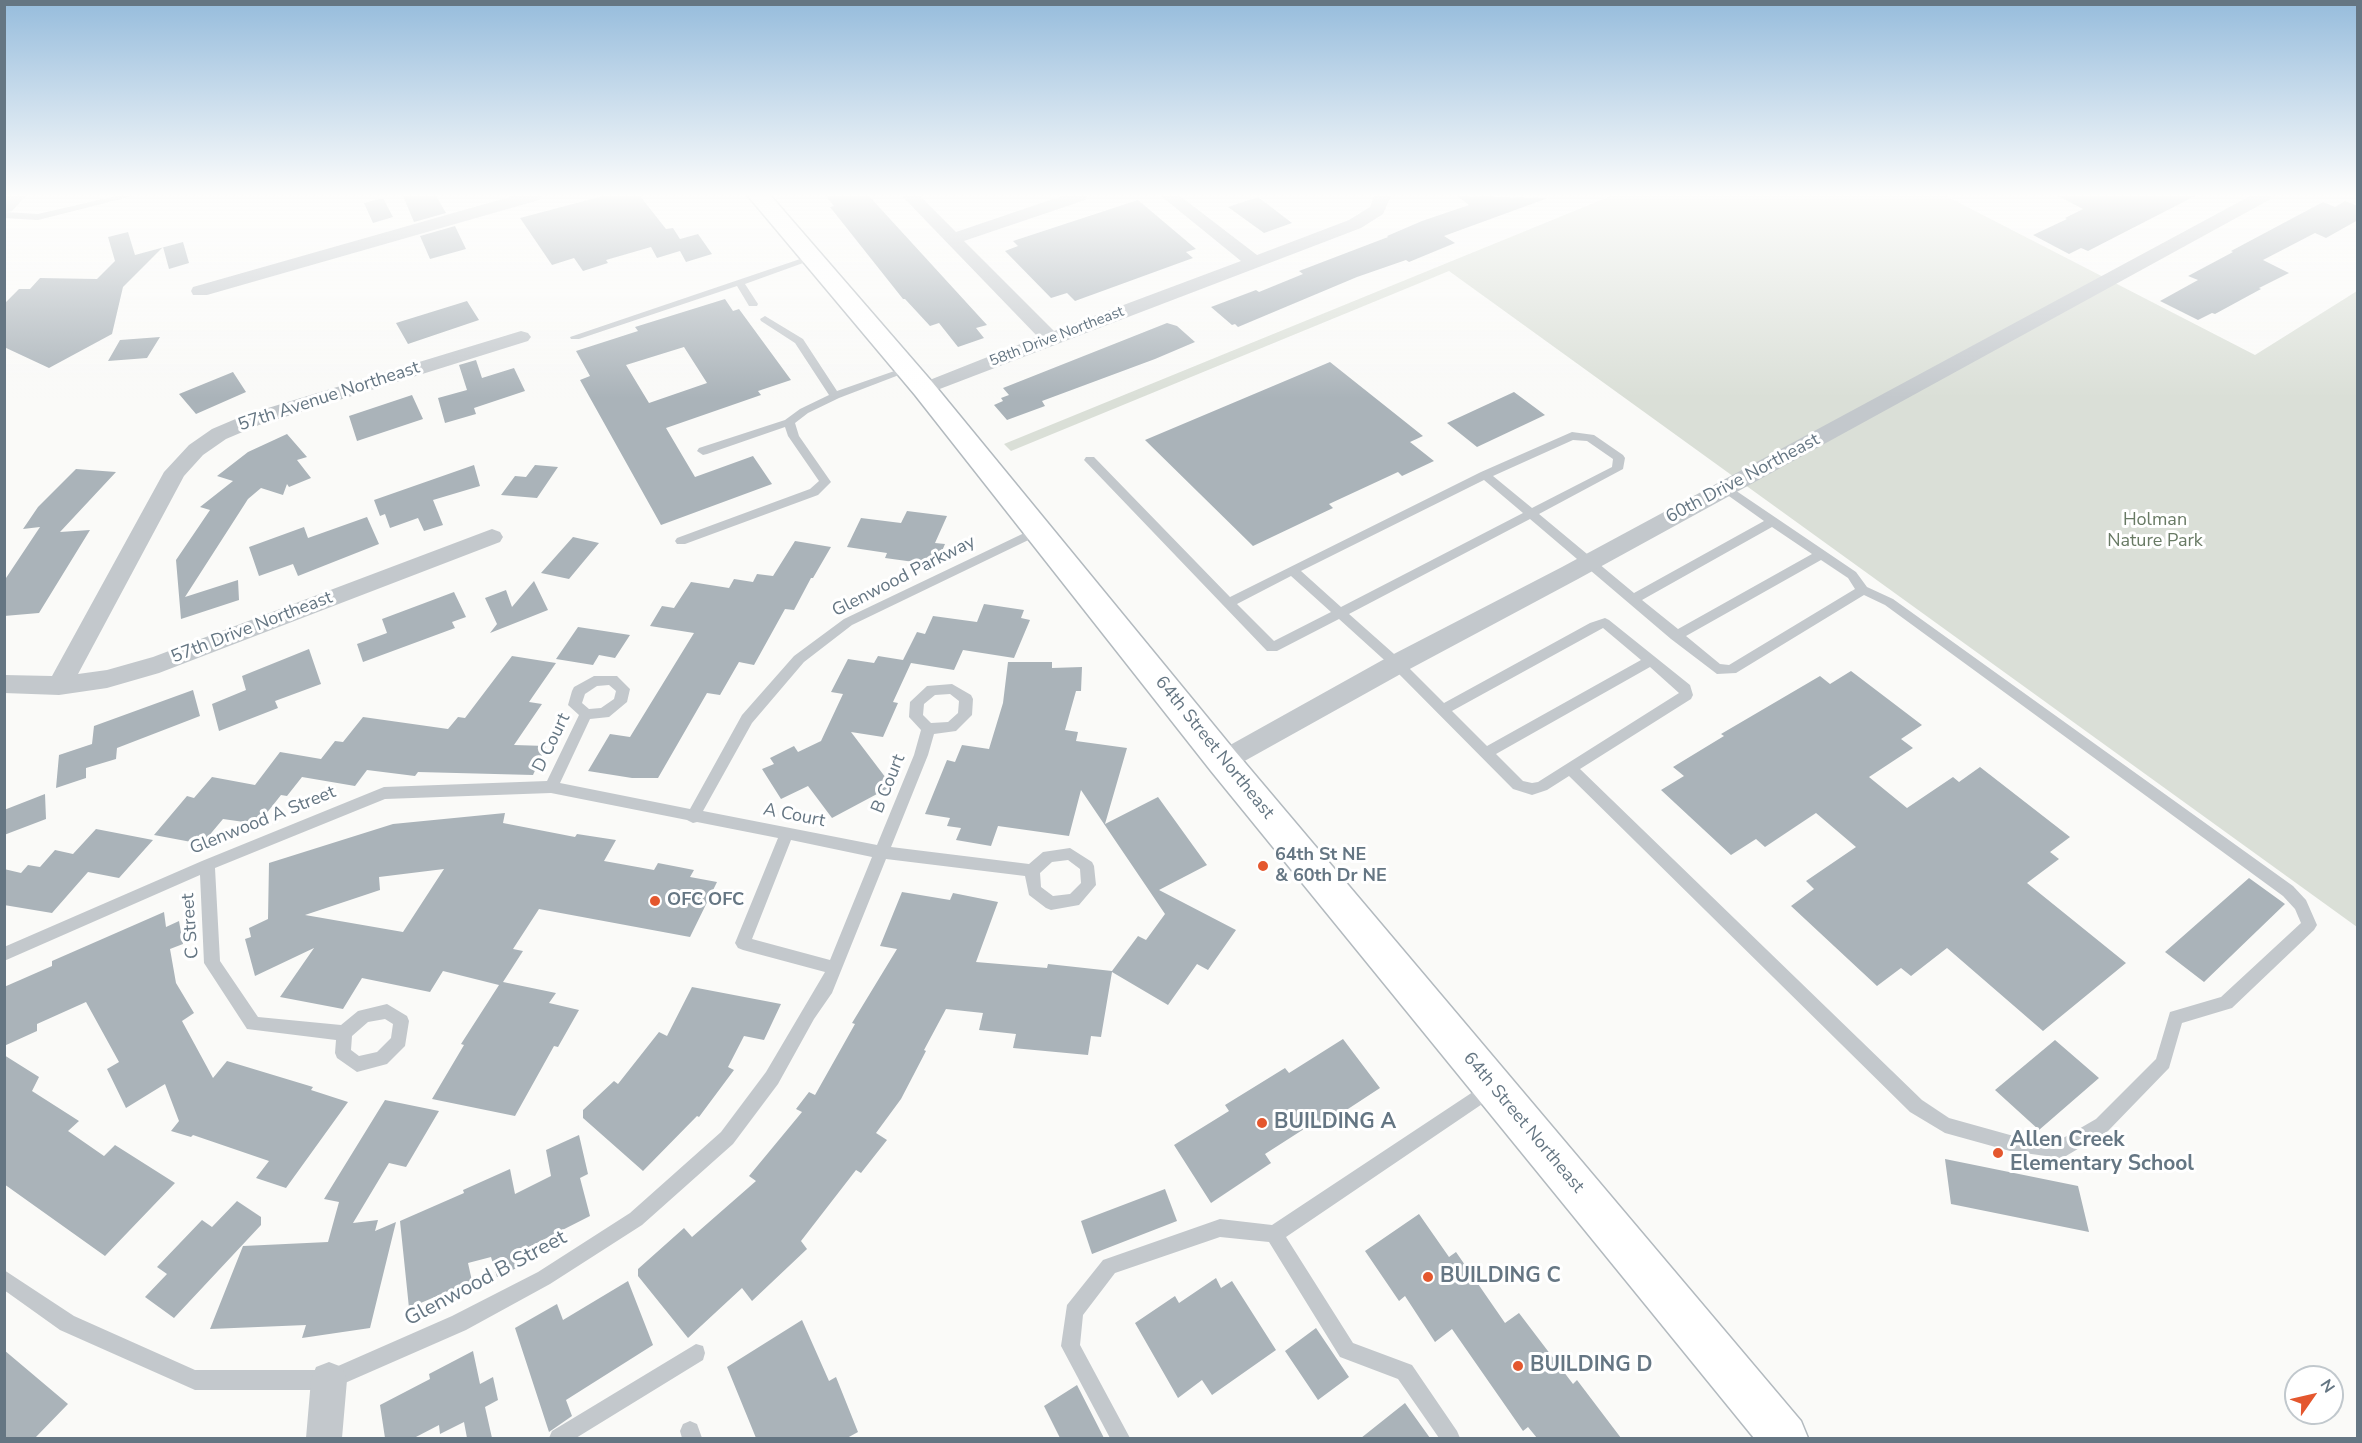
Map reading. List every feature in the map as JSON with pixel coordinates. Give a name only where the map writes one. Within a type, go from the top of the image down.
[{"type":"main road","name":"64th Street Northeast","points":[[817,263],[1039,530],[1223,761],[1784,1438]]},
{"type":"street","points":[[200,291],[297,263]]},
{"type":"street","points":[[976,263],[1051,339]]},
{"type":"street","name":"58th Drive Northeast","points":[[916,380],[1051,339],[1247,263]]},
{"type":"street","name":"60th Drive Northeast","points":[[1223,761],[1397,664],[1589,563],[2139,263]]},
{"type":"street","name":"57th Avenue Northeast","points":[[59,686],[175,472],[196,450],[219,434],[252,420],[521,337]]},
{"type":"street","name":"57th Drive Northeast","points":[[4,684],[59,686],[107,679],[159,663],[492,537]]},
{"type":"street","points":[[324,1438],[329,1380]]},
{"type":"lane","points":[[575,337],[796,263]]},
{"type":"lane","points":[[739,282],[753,304]]},
{"type":"lane","points":[[765,320],[799,341],[835,396]]},
{"type":"lane","points":[[703,451],[789,422],[804,411],[835,396],[916,380]]},
{"type":"lane","points":[[681,541],[814,492],[825,482],[794,436],[789,422]]},
{"type":"lane","points":[[1090,460],[1228,603],[1272,648],[1617,468],[1619,458],[1590,438],[1572,436],[1485,475],[1228,603]]},
{"type":"lane","points":[[1485,475],[1717,669],[1731,670],[1863,590]]},
{"type":"lane","points":[[1570,768],[1916,1106],[1946,1125],[2010,1143],[2060,1150],[2102,1125],[2163,1063],[2176,1017],[2226,1004],[2309,925],[2301,905],[2288,891],[1899,609],[1863,590],[1851,575],[1725,489]]},
{"type":"lane","points":[[1633,599],[1773,521]]},
{"type":"lane","name":"Glenwood Parkway","points":[[693,817],[747,719],[799,659],[848,622],[1039,530]]},
{"type":"lane","points":[[1676,636],[1821,554]]},
{"type":"lane","points":[[1292,570],[1397,664],[1443,710],[1518,785],[1532,789],[1542,786],[1686,695],[1685,689],[1605,623],[1593,626],[1443,710]]},
{"type":"lane","points":[[1486,753],[1651,661]]},
{"type":"lane","name":"D Court","points":[[551,787],[586,714]]},
{"type":"lane","name":"B Court","points":[[880,852],[921,755],[928,729]]},
{"type":"lane","name":"A Court","points":[[551,787],[693,817],[880,852],[1032,871]]},
{"type":"lane","name":"Glenwood A Street","points":[[4,954],[207,865],[384,793],[551,787]]},
{"type":"lane","points":[[786,835],[743,943],[834,968]]},
{"type":"lane","name":"Glenwood B Street","points":[[4,1279],[67,1323],[195,1380],[329,1380],[459,1323],[544,1278],[636,1219],[727,1138],[772,1078],[808,1014],[826,988],[880,852]]},
{"type":"lane","name":"C Street","points":[[207,865],[212,963],[253,1024],[344,1033]]},
{"type":"lane","points":[[1120,1438],[1070,1346],[1074,1312],[1109,1266],[1220,1228],[1274,1234],[1492,1086]]},
{"type":"lane","points":[[1274,1234],[1347,1350],[1405,1372],[1450,1438]]},
{"type":"lane","points":[[559,1438],[696,1353]]},
{"type":"green space","name":"Holman Nature Park","points":[[1446,263],[2077,263],[2255,355],[2357,291],[2357,927],[1449,271],[1011,451],[1004,444]]},
{"type":"building","points":[[113,263],[147,263],[123,287],[112,334],[49,368],[4,347],[4,304],[19,289],[30,289],[40,278],[97,279]]},
{"type":"building","points":[[167,263],[188,263],[169,269]]},
{"type":"building","points":[[578,263],[607,263],[583,271]]},
{"type":"building","points":[[875,263],[931,263],[987,325],[976,328],[984,338],[958,347],[939,323],[930,326],[903,299]]},
{"type":"building","points":[[1017,263],[1178,263],[1075,301],[1067,293],[1051,298]]},
{"type":"building","points":[[1319,263],[1396,263],[1357,277],[1238,327],[1235,324],[1232,325],[1211,307],[1256,290],[1259,292],[1303,274],[1299,271]]},
{"type":"building","points":[[2212,263],[2270,263],[2289,273],[2215,314],[2212,313],[2198,320],[2160,301],[2198,280],[2188,276]]},
{"type":"building","points":[[725,299],[733,311],[739,309],[791,380],[758,391],[761,395],[666,428],[695,477],[753,456],[772,484],[661,525],[580,380],[590,376],[576,351],[638,331],[635,327]],"holes":[[[684,347],[707,383],[649,403],[626,365]]]},
{"type":"building","points":[[467,301],[479,320],[408,344],[396,323]]},
{"type":"building","points":[[1167,323],[1177,326],[1195,342],[1042,401],[1045,406],[1007,420],[994,405],[1003,401],[1001,398],[1009,395],[1003,388]]},
{"type":"building","points":[[160,337],[147,358],[108,361],[120,340]]},
{"type":"building","points":[[476,360],[482,378],[514,368],[525,391],[474,408],[476,414],[445,423],[438,398],[467,390],[459,365]]},
{"type":"building","points":[[1330,362],[1423,436],[1410,442],[1434,461],[1402,476],[1398,472],[1329,504],[1333,508],[1253,546],[1145,440]]},
{"type":"building","points":[[233,372],[246,392],[196,414],[179,394]]},
{"type":"building","points":[[1514,392],[1545,415],[1477,447],[1447,423]]},
{"type":"building","points":[[412,395],[423,419],[357,441],[349,416]]},
{"type":"building","points":[[287,434],[307,457],[297,460],[311,478],[289,487],[287,484],[283,495],[261,488],[248,499],[185,597],[238,580],[239,600],[181,619],[176,560],[210,510],[200,507],[233,481],[217,476],[248,452]]},
{"type":"building","points":[[474,465],[480,486],[433,500],[443,525],[424,531],[418,518],[390,528],[385,514],[380,516],[374,500]]},
{"type":"building","points":[[535,465],[558,467],[537,498],[501,495],[515,476],[526,477]]},
{"type":"building","points":[[76,469],[116,472],[60,532],[90,530],[39,613],[4,616],[4,581],[40,527],[23,529],[38,507]]},
{"type":"building","points":[[907,511],[947,516],[935,543],[945,544],[936,565],[885,558],[887,553],[847,547],[861,518],[901,523]]},
{"type":"building","points":[[367,517],[379,544],[298,576],[293,564],[259,576],[249,547],[304,527],[308,538]]},
{"type":"building","points":[[573,537],[599,543],[569,579],[541,573]]},
{"type":"building","points":[[795,541],[831,547],[794,610],[785,609],[754,665],[739,662],[720,695],[707,693],[658,778],[632,778],[588,771],[610,734],[630,737],[694,633],[650,626],[662,606],[674,608],[691,582],[729,588],[734,579],[753,582],[757,574],[773,576]]},
{"type":"building","points":[[534,581],[548,610],[490,633],[497,624],[485,598],[506,590],[512,607]]},
{"type":"building","points":[[454,592],[466,617],[452,622],[455,628],[363,662],[357,644],[387,633],[382,619]]},
{"type":"building","points":[[984,604],[1024,610],[1021,618],[1030,620],[1014,658],[963,650],[954,670],[911,663],[893,702],[898,703],[883,737],[851,732],[892,786],[832,818],[808,786],[781,799],[762,769],[774,764],[770,758],[794,746],[798,752],[821,741],[843,694],[831,692],[848,659],[874,663],[878,656],[903,660],[917,632],[925,634],[933,616],[977,622]]},
{"type":"building","points":[[578,627],[630,635],[615,658],[599,655],[593,665],[556,659]]},
{"type":"building","points":[[309,649],[321,684],[275,701],[278,708],[219,731],[212,704],[246,690],[242,676]]},
{"type":"building","points":[[512,656],[556,663],[529,702],[542,704],[514,745],[546,746],[533,775],[418,772],[415,776],[367,770],[355,786],[302,777],[287,796],[281,795],[258,824],[223,819],[202,844],[154,835],[187,796],[194,798],[212,777],[255,785],[280,752],[321,759],[335,741],[343,742],[363,717],[448,729],[458,717],[465,718]]},
{"type":"building","points":[[1008,662],[1052,662],[1052,668],[1082,667],[1081,691],[1076,691],[1065,730],[1078,732],[1076,741],[1127,748],[1105,824],[1158,797],[1207,865],[1159,890],[1236,930],[1208,970],[1197,964],[1168,1005],[1112,972],[1101,1037],[1091,1036],[1088,1055],[1013,1048],[1016,1034],[979,1030],[983,1013],[946,1009],[901,1099],[876,1133],[887,1140],[861,1173],[856,1170],[801,1241],[807,1249],[752,1301],[742,1288],[688,1338],[638,1276],[638,1269],[684,1228],[692,1237],[756,1181],[749,1176],[802,1112],[796,1109],[809,1092],[815,1095],[855,1024],[852,1023],[897,949],[880,946],[902,892],[950,900],[953,893],[998,902],[976,962],[1047,968],[1048,964],[1112,971],[1138,936],[1146,940],[1165,914],[1081,790],[1069,836],[998,826],[991,846],[956,840],[961,828],[947,826],[950,818],[925,814],[947,760],[955,762],[962,745],[989,749],[1003,703]]},
{"type":"building","points":[[1851,671],[1922,725],[1901,739],[1913,748],[1869,777],[1907,808],[1953,777],[1959,782],[1980,767],[2070,837],[2050,852],[2059,859],[2027,883],[2126,963],[2043,1031],[1947,948],[1911,976],[1901,968],[1877,986],[1791,906],[1814,889],[1806,881],[1856,847],[1816,813],[1765,847],[1756,839],[1731,855],[1661,790],[1684,776],[1673,767],[1724,736],[1721,734],[1820,676],[1830,684]]},
{"type":"building","points":[[193,690],[200,716],[117,748],[116,759],[86,768],[86,778],[56,788],[59,755],[92,744],[94,726]]},
{"type":"building","points":[[45,794],[46,819],[4,835],[4,810]]},
{"type":"building","points":[[505,813],[503,823],[575,837],[577,834],[616,840],[604,861],[654,870],[658,863],[694,870],[690,877],[717,882],[690,937],[539,909],[513,949],[523,951],[503,982],[556,993],[549,1003],[579,1010],[558,1047],[554,1046],[515,1116],[432,1099],[464,1045],[461,1044],[499,985],[443,971],[430,992],[362,978],[343,1009],[280,997],[314,948],[255,976],[245,939],[251,937],[249,928],[268,919],[269,863],[393,824]],"holes":[[[444,869],[403,932],[305,915],[380,890],[379,877]]]},
{"type":"building","points":[[96,829],[153,840],[119,878],[88,872],[52,913],[4,905],[4,869],[21,873],[28,865],[40,867],[55,850],[73,854]]},
{"type":"building","points":[[2249,878],[2285,904],[2204,982],[2165,952]]},
{"type":"building","points":[[164,912],[166,927],[179,921],[183,944],[170,949],[176,983],[194,1013],[182,1021],[213,1078],[227,1061],[313,1087],[311,1090],[348,1102],[286,1188],[256,1178],[269,1161],[193,1135],[191,1137],[171,1131],[179,1121],[165,1084],[126,1108],[107,1069],[119,1062],[86,1002],[37,1024],[37,1031],[4,1046],[4,987],[52,966],[52,961]]},
{"type":"building","points":[[692,987],[781,1004],[764,1040],[744,1036],[728,1067],[734,1070],[699,1117],[697,1116],[643,1171],[583,1118],[583,1110],[614,1081],[618,1084],[659,1032],[667,1036]]},
{"type":"building","name":"BUILDING A","points":[[1343,1039],[1380,1088],[1322,1126],[1318,1120],[1265,1154],[1271,1163],[1211,1203],[1174,1145],[1229,1111],[1225,1105],[1285,1068],[1289,1073]]},
{"type":"building","points":[[2055,1040],[2099,1078],[2039,1130],[1995,1090]]},
{"type":"building","points":[[4,1055],[39,1077],[32,1091],[79,1121],[68,1131],[104,1156],[115,1145],[175,1183],[105,1256],[4,1184]]},
{"type":"building","points":[[385,1100],[439,1111],[406,1167],[389,1163],[353,1223],[378,1220],[375,1231],[396,1222],[370,1328],[302,1338],[306,1325],[210,1329],[243,1246],[328,1242],[339,1202],[324,1199]]},
{"type":"building","points":[[579,1135],[588,1174],[580,1178],[590,1216],[527,1248],[530,1262],[497,1277],[491,1257],[468,1263],[472,1281],[409,1308],[400,1221],[464,1193],[463,1190],[510,1169],[515,1194],[551,1176],[546,1150]]},
{"type":"building","points":[[1945,1159],[2078,1186],[2089,1232],[1951,1204]]},
{"type":"building","points":[[1165,1189],[1177,1221],[1092,1254],[1081,1221]]},
{"type":"building","points":[[237,1201],[261,1217],[261,1225],[174,1318],[145,1297],[167,1274],[157,1267],[202,1220],[212,1227]]},
{"type":"building","points":[[1419,1214],[1449,1257],[1456,1252],[1505,1323],[1519,1313],[1573,1384],[1577,1380],[1621,1438],[1537,1438],[1528,1427],[1523,1431],[1452,1329],[1435,1342],[1405,1296],[1399,1301],[1365,1251]]},
{"type":"building","points":[[1216,1278],[1221,1288],[1232,1281],[1276,1350],[1212,1395],[1202,1380],[1178,1398],[1135,1323],[1175,1296],[1179,1303]]},
{"type":"building","points":[[628,1281],[653,1345],[566,1400],[572,1416],[549,1432],[515,1328],[557,1304],[563,1320]]},
{"type":"building","points":[[802,1320],[829,1381],[836,1377],[858,1432],[847,1438],[756,1438],[727,1367]]},
{"type":"building","points":[[1316,1328],[1349,1377],[1318,1400],[1285,1351]]},
{"type":"building","points":[[4,1350],[68,1404],[35,1438],[4,1438]]},
{"type":"building","points":[[473,1351],[480,1384],[493,1377],[498,1400],[485,1407],[492,1438],[467,1438],[464,1422],[440,1434],[439,1425],[414,1438],[385,1438],[380,1405],[430,1379],[429,1374]]},
{"type":"building","points":[[1077,1385],[1104,1438],[1060,1438],[1044,1406]]},
{"type":"building","points":[[1405,1403],[1430,1438],[1361,1438]]},
{"type":"place","name":"64th St NE & 60th Dr NE","points":[[1263,866]]},
{"type":"place","name":"OFC OFC","points":[[655,901]]},
{"type":"place","name":"BUILDING A","points":[[1262,1123]]},
{"type":"place","name":"Allen Creek Elementary School","points":[[1998,1153]]},
{"type":"place","name":"BUILDING C","points":[[1428,1277]]},
{"type":"place","name":"BUILDING D","points":[[1518,1366]]}]
